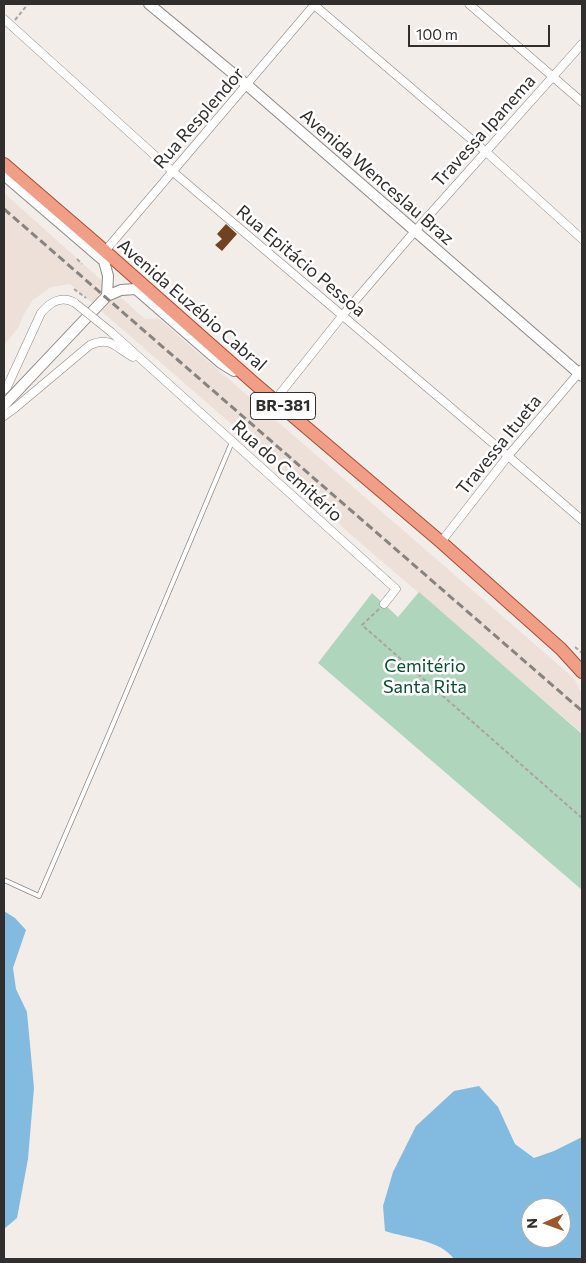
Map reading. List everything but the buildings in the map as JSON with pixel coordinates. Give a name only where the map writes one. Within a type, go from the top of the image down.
[{"type":"main road","name":"Avenida Euzébio Cabral","points":[[4,164],[254,383],[440,542],[561,650],[582,672]]},
{"type":"main road","name":"Avenida Euzébio Cabral","points":[[561,650],[582,663]]},
{"type":"street","name":"Avenida Wenceslau Braz","points":[[149,4],[247,85],[415,232],[581,373]]},
{"type":"street","name":"Rua Resplendor","points":[[105,251],[314,4]]},
{"type":"street","points":[[314,4],[485,151],[582,239]]},
{"type":"street","points":[[469,4],[582,102]]},
{"type":"street","name":"Rua Epitácio Pessoa","points":[[4,19],[172,171],[582,520]]},
{"type":"street","name":"Travessa Ipanema","points":[[275,400],[342,316],[485,151],[582,44]]},
{"type":"street","points":[[4,175],[104,261],[108,276],[108,296]]},
{"type":"street","points":[[4,405],[108,296],[121,290],[136,288],[221,363],[254,383]]},
{"type":"street","name":"Rua do Cemitério","points":[[4,390],[40,313],[45,307],[55,301],[65,299],[75,303],[111,332],[396,589],[384,604]]},
{"type":"street","name":"Rua do Cemitério","points":[[4,416],[90,345],[100,341],[114,344],[144,363]]},
{"type":"street","name":"Travessa Itueta","points":[[440,542],[508,456],[581,373]]},
{"type":"lane","points":[[4,880],[39,896],[232,442]]},
{"type":"path","points":[[77,260],[82,264]]},
{"type":"path","points":[[74,289],[86,298]]},
{"type":"path","points":[[384,604],[362,625],[582,818]]},
{"type":"shaded area","points":[[4,193],[145,319],[158,318],[568,673],[575,680],[582,694],[582,733],[350,534],[266,454],[70,284],[51,287],[33,300],[18,328],[4,345]]},
{"type":"green space","name":"Cemitério Santa Rita","points":[[419,592],[582,734],[582,890],[318,663],[372,593],[398,617]]},
{"type":"water","points":[[4,911],[15,918],[26,930],[13,968],[16,989],[27,1012],[34,1088],[28,1159],[17,1218],[4,1229]]},
{"type":"water","points":[[479,1086],[498,1107],[515,1144],[534,1158],[554,1151],[582,1137],[582,1259],[454,1259],[441,1248],[432,1244],[385,1231],[383,1206],[393,1172],[416,1126],[454,1091]]},
{"type":"railway","points":[[4,209],[582,711]]}]
